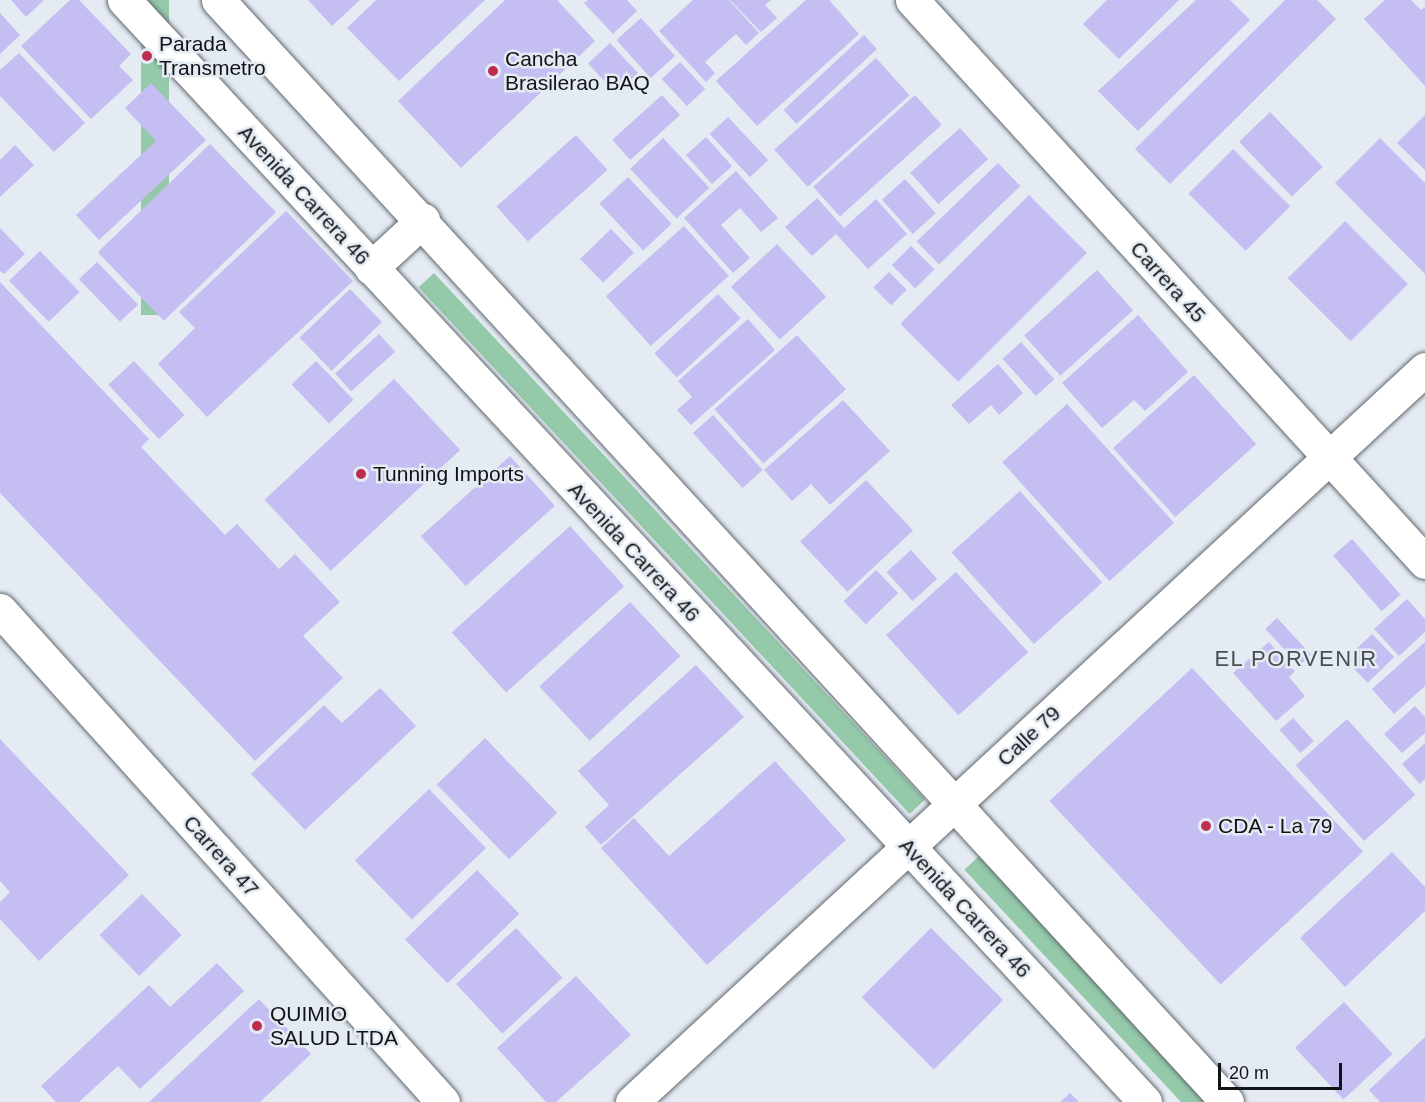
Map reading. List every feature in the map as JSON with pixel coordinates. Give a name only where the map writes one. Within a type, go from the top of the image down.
[{"type":"main road","name":"Avenida Carrera 46","points":[[124,0],[1145,1102]]},
{"type":"main road","points":[[218,0],[423,220],[953,806],[1227,1102]]},
{"type":"main road","name":"Carrera 45","points":[[912,0],[1328,459],[1425,562]]},
{"type":"main road","points":[[371,268],[423,220]]},
{"type":"main road","name":"Calle 79","points":[[632,1102],[1425,369]]},
{"type":"main road","name":"Carrera 47","points":[[0,610],[443,1102]]},
{"type":"green space","points":[[141,0],[169,0],[169,315],[141,315]]},
{"type":"green space","points":[[434,273],[925,800],[910,814],[419,287]]},
{"type":"green space","points":[[979,856],[1207,1100],[1181,1102],[964,870]]},
{"type":"building","points":[[11,0],[44,0],[26,17]]},
{"type":"building","points":[[70,0],[79,0],[131,54],[119,66],[133,80],[91,119],[21,46]]},
{"type":"building","points":[[308,0],[360,0],[332,26]]},
{"type":"building","points":[[376,0],[485,0],[399,81],[347,28]]},
{"type":"building","name":"Cancha Brasilerao BAQ","points":[[505,0],[557,0],[595,41],[461,168],[398,101]]},
{"type":"building","points":[[588,0],[627,0],[637,11],[613,34],[584,3]]},
{"type":"building","points":[[693,0],[729,0],[759,33],[746,45],[736,34],[705,62],[715,73],[706,82],[659,31]]},
{"type":"building","points":[[730,0],[771,0],[765,5],[777,18],[761,32]]},
{"type":"building","points":[[806,0],[829,0],[859,34],[757,126],[716,81]]},
{"type":"building","points":[[1107,0],[1179,0],[1119,59],[1083,24]]},
{"type":"building","points":[[1196,0],[1230,0],[1250,20],[1138,131],[1098,91]]},
{"type":"building","points":[[1285,0],[1317,0],[1336,19],[1170,184],[1135,149]]},
{"type":"building","points":[[1385,0],[1411,0],[1421,10],[1425,7],[1425,86],[1364,19]]},
{"type":"building","points":[[0,13],[20,35],[0,54]]},
{"type":"building","points":[[641,18],[675,56],[651,78],[616,40]]},
{"type":"building","points":[[864,35],[877,49],[797,124],[784,110]]},
{"type":"building","points":[[610,43],[638,73],[616,93],[588,63]]},
{"type":"building","points":[[19,53],[85,123],[54,152],[0,96],[0,70]]},
{"type":"building","points":[[876,58],[909,95],[808,187],[774,150]]},
{"type":"building","points":[[680,62],[705,89],[687,106],[662,79]]},
{"type":"building","points":[[151,83],[206,140],[99,240],[76,215],[156,141],[125,108]]},
{"type":"building","points":[[662,95],[680,115],[630,160],[612,140]]},
{"type":"building","points":[[915,95],[942,125],[840,216],[813,187]]},
{"type":"building","points":[[1270,112],[1323,167],[1292,197],[1239,142]]},
{"type":"building","points":[[1425,115],[1425,170],[1397,143]]},
{"type":"building","points":[[728,117],[768,160],[750,177],[710,134]]},
{"type":"building","points":[[960,128],[988,159],[938,204],[910,173]]},
{"type":"building","points":[[576,135],[607,170],[528,242],[496,207]]},
{"type":"building","points":[[706,137],[732,166],[712,184],[686,155]]},
{"type":"building","points":[[663,138],[709,188],[676,218],[630,169]]},
{"type":"building","points":[[1380,138],[1425,183],[1425,274],[1335,183]]},
{"type":"building","points":[[210,144],[276,212],[164,321],[98,252]]},
{"type":"building","points":[[15,145],[34,165],[0,197],[0,160]]},
{"type":"building","points":[[1233,149],[1290,206],[1246,251],[1188,194]]},
{"type":"building","points":[[998,163],[1020,186],[939,265],[917,241]]},
{"type":"building","points":[[736,171],[778,218],[761,232],[740,208],[721,225],[750,258],[733,273],[684,218]]},
{"type":"building","points":[[628,177],[672,224],[643,250],[599,204]]},
{"type":"building","points":[[905,179],[936,213],[913,234],[882,200]]},
{"type":"building","points":[[1029,195],[1087,253],[958,382],[900,324]]},
{"type":"building","points":[[817,198],[844,228],[876,199],[907,234],[868,269],[836,234],[812,256],[785,227]]},
{"type":"building","points":[[286,211],[353,281],[207,417],[158,364],[195,328],[179,312]]},
{"type":"building","points":[[1345,221],[1408,284],[1351,341],[1288,278]]},
{"type":"building","points":[[684,226],[729,276],[651,346],[606,296]]},
{"type":"building","points":[[0,228],[25,254],[4,274],[0,271]]},
{"type":"building","points":[[611,229],[634,253],[603,283],[580,259]]},
{"type":"building","points":[[777,244],[826,297],[780,340],[731,287]]},
{"type":"building","points":[[911,246],[934,269],[915,288],[892,265]]},
{"type":"building","points":[[40,251],[80,292],[49,322],[9,281]]},
{"type":"building","points":[[97,262],[138,304],[120,322],[79,279]]},
{"type":"building","points":[[1097,270],[1133,310],[1060,376],[1024,336]]},
{"type":"building","points":[[889,272],[907,290],[891,305],[873,288]]},
{"type":"building","points":[[0,282],[149,439],[141,447],[225,535],[237,524],[279,569],[295,554],[340,602],[303,636],[343,678],[255,761],[0,493]]},
{"type":"building","points":[[350,289],[382,322],[332,371],[300,338]]},
{"type":"building","points":[[718,294],[741,318],[677,377],[654,353]]},
{"type":"building","points":[[1138,315],[1188,372],[1145,411],[1134,400],[1102,428],[1062,383]]},
{"type":"building","points":[[748,319],[775,350],[691,425],[677,410],[692,397],[678,381]]},
{"type":"building","points":[[379,334],[395,352],[351,391],[335,373]]},
{"type":"building","points":[[797,335],[846,389],[763,464],[715,409]]},
{"type":"building","points":[[1021,342],[1054,379],[1036,396],[1002,359]]},
{"type":"building","points":[[134,361],[184,415],[159,439],[108,385]]},
{"type":"building","points":[[316,361],[354,400],[329,423],[292,385]]},
{"type":"building","points":[[998,364],[1023,393],[999,415],[991,405],[969,424],[951,405]]},
{"type":"building","points":[[1194,375],[1256,444],[1175,517],[1113,448]]},
{"type":"building","name":"Tunning Imports","points":[[394,379],[460,450],[331,571],[265,500]]},
{"type":"building","points":[[843,400],[890,451],[830,505],[811,484],[792,501],[764,470]]},
{"type":"building","points":[[1067,404],[1174,523],[1109,581],[1002,462]]},
{"type":"building","points":[[713,415],[763,470],[742,488],[693,433]]},
{"type":"building","points":[[510,456],[555,506],[466,586],[421,536]]},
{"type":"building","points":[[866,480],[913,530],[847,592],[800,541]]},
{"type":"building","points":[[1020,491],[1102,582],[1034,644],[952,553]]},
{"type":"building","points":[[570,526],[624,586],[506,693],[452,632]]},
{"type":"building","points":[[1352,539],[1401,595],[1382,611],[1333,555]]},
{"type":"building","points":[[911,550],[937,579],[913,601],[886,572]]},
{"type":"building","points":[[876,570],[898,593],[866,624],[844,601]]},
{"type":"building","points":[[956,572],[1028,652],[958,715],[886,635]]},
{"type":"building","points":[[1407,599],[1425,619],[1425,632],[1399,656],[1374,629]]},
{"type":"building","points":[[630,602],[680,656],[590,741],[539,687]]},
{"type":"building","points":[[1277,618],[1311,655],[1299,665],[1265,629]]},
{"type":"building","points":[[1372,634],[1394,657],[1368,683],[1345,660]]},
{"type":"building","points":[[1269,642],[1295,671],[1289,677],[1305,696],[1276,721],[1233,673]]},
{"type":"building","points":[[1425,642],[1425,686],[1394,714],[1372,689]]},
{"type":"building","points":[[696,665],[744,717],[601,845],[585,827],[609,805],[578,771]]},
{"type":"building","name":"CDA - La 79","points":[[1192,668],[1363,852],[1221,985],[1049,801]]},
{"type":"building","points":[[380,688],[416,726],[305,830],[251,774],[324,705],[342,723]]},
{"type":"building","points":[[1415,706],[1425,717],[1425,733],[1402,753],[1384,734]]},
{"type":"building","points":[[1293,718],[1314,741],[1300,753],[1280,730]]},
{"type":"building","points":[[1347,719],[1415,795],[1364,841],[1296,765]]},
{"type":"building","points":[[485,738],[557,813],[509,859],[437,785]]},
{"type":"building","points":[[0,739],[129,875],[39,961],[0,919],[0,902],[10,892],[0,881]]},
{"type":"building","points":[[1425,743],[1425,779],[1420,784],[1402,764]]},
{"type":"building","points":[[775,761],[846,840],[707,965],[601,848],[634,818],[669,856]]},
{"type":"building","points":[[429,789],[486,848],[412,920],[355,861]]},
{"type":"building","points":[[1392,852],[1425,887],[1425,911],[1345,987],[1300,938]]},
{"type":"building","points":[[477,870],[519,914],[447,983],[405,939]]},
{"type":"building","points":[[142,894],[182,935],[139,976],[100,935]]},
{"type":"building","points":[[516,928],[562,978],[502,1034],[456,984]]},
{"type":"building","points":[[931,928],[1003,1000],[934,1069],[862,997]]},
{"type":"building","points":[[217,963],[244,991],[140,1089],[118,1066],[79,1102],[56,1102],[41,1086],[149,985],[170,1007]]},
{"type":"building","points":[[576,976],[631,1035],[556,1102],[546,1102],[497,1048]]},
{"type":"building","name":"QUIMIO SALUD LTDA","points":[[259,999],[311,1054],[260,1102],[149,1102]]},
{"type":"building","points":[[1344,1002],[1392,1054],[1343,1100],[1295,1048]]},
{"type":"building","points":[[1425,1037],[1425,1102],[1380,1102],[1369,1090]]},
{"type":"building","points":[[1070,1093],[1079,1102],[1060,1102]]},
{"type":"place","name":"Parada Transmetro","points":[[147,56]]},
{"type":"place","name":"Cancha Brasilerao BAQ","points":[[493,71]]},
{"type":"place","name":"Tunning Imports","points":[[361,474]]},
{"type":"place","name":"CDA - La 79","points":[[1206,826]]},
{"type":"place","name":"QUIMIO SALUD LTDA","points":[[257,1026]]},
{"type":"district","name":"EL PORVENIR","points":[[1296,659]]}]
